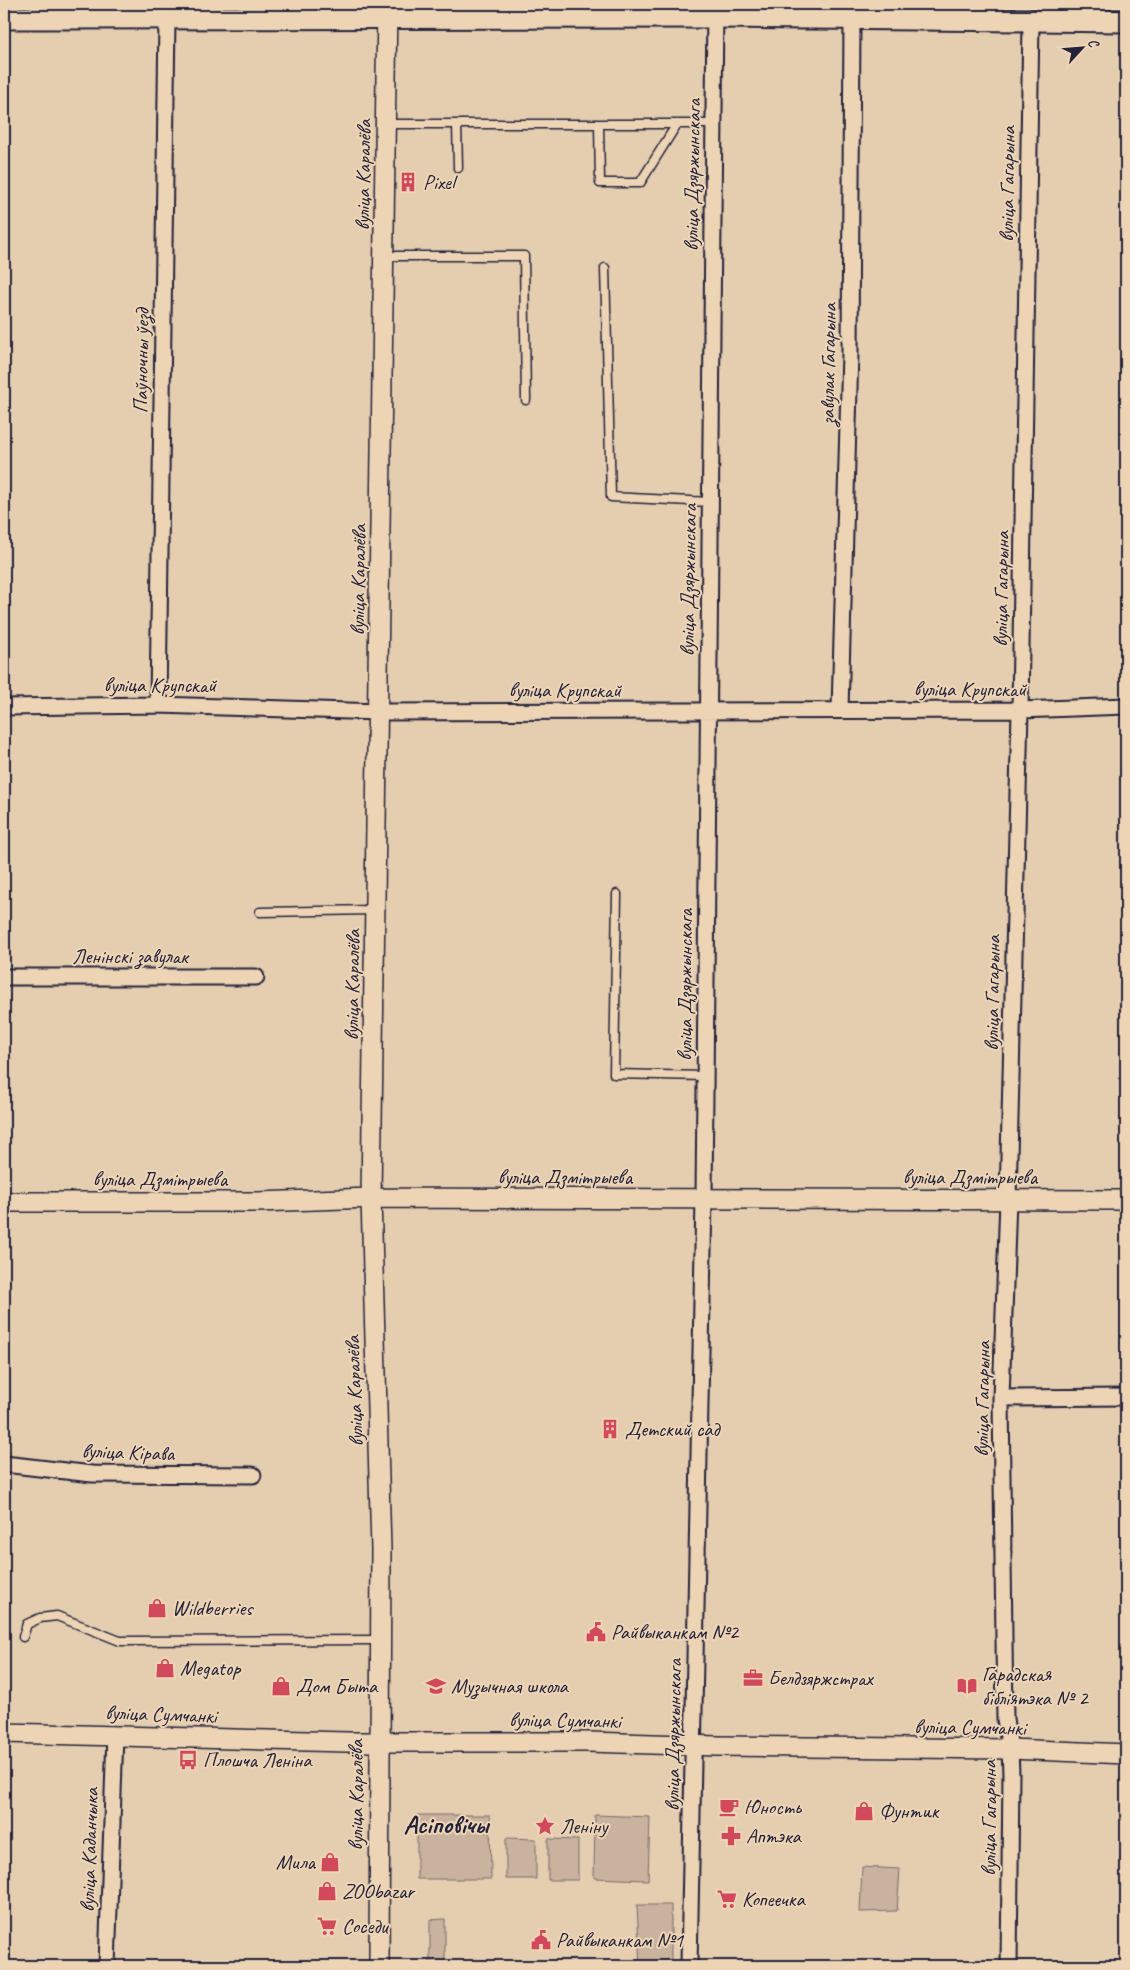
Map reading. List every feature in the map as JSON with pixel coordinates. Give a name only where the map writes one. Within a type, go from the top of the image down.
[{"type":"main road","points":[[4,18],[167,18],[387,10],[715,10],[852,19],[931,12],[1031,21],[1126,21]]},
{"type":"street","name":"вуліца Каралёва","points":[[379,1966],[381,1541],[371,1198],[387,10]]},
{"type":"street","name":"вуліца Дзяржынскага","points":[[689,1966],[704,1198],[715,10]]},
{"type":"street","name":"Паўночны ўезд","points":[[158,704],[167,18]]},
{"type":"street","name":"завулак Гагарына","points":[[840,710],[850,353],[852,19]]},
{"type":"street","name":"вуліца Гагарына","points":[[1009,1966],[1010,1749],[1005,1719],[1001,1398],[1008,1199],[1020,710],[1031,21]]},
{"type":"street","name":"вуліца Крупскай","points":[[4,707],[158,704],[378,712],[1020,710],[1126,706]]},
{"type":"street","name":"Ленінскі завулак","points":[[4,977],[256,977]]},
{"type":"street","name":"вуліца Дзмітрыева","points":[[4,1202],[258,1202],[371,1198],[543,1200],[704,1198],[1126,1200]]},
{"type":"street","points":[[1001,1398],[1126,1398]]},
{"type":"street","name":"вуліца Кірава","points":[[4,1464],[92,1474],[253,1475]]},
{"type":"street","name":"вуліца Сумчанкі","points":[[4,1733],[347,1742],[588,1742],[693,1746],[1010,1749],[1126,1754]]},
{"type":"street","name":"вуліца Каданчыка","points":[[107,1966],[115,1735]]},
{"type":"lane","points":[[386,124],[714,124]]},
{"type":"lane","points":[[457,124],[458,168]]},
{"type":"lane","points":[[599,124],[600,183],[640,183],[677,124]]},
{"type":"lane","points":[[384,256],[524,256],[526,400]]},
{"type":"lane","points":[[605,268],[611,497],[710,502]]},
{"type":"lane","points":[[617,894],[614,1074],[705,1076]]},
{"type":"lane","points":[[260,912],[376,910]]},
{"type":"lane","points":[[23,1637],[27,1624],[40,1618],[57,1616],[120,1641],[380,1640]]},
{"type":"shaded area","points":[[417,1815],[490,1815],[491,1879],[417,1879]]},
{"type":"shaded area","points":[[595,1815],[650,1817],[648,1880],[594,1878]]},
{"type":"shaded area","points":[[506,1838],[536,1839],[536,1879],[506,1879]]},
{"type":"shaded area","points":[[548,1839],[578,1840],[578,1880],[548,1880]]},
{"type":"shaded area","points":[[862,1867],[900,1869],[897,1911],[860,1912]]},
{"type":"shaded area","points":[[637,1905],[671,1905],[671,1966],[640,1966]]},
{"type":"shaded area","points":[[445,1919],[445,1966],[430,1966],[430,1920]]},
{"type":"place","name":"Pixel","points":[[408,182]]},
{"type":"place","name":"Детский сад","points":[[610,1429]]},
{"type":"place","name":"Wildberries","points":[[157,1608]]},
{"type":"place","name":"Райвыканкам №2","points":[[596,1632]]},
{"type":"place","name":"Megatop","points":[[165,1668]]},
{"type":"place","name":"Белдзяржстрах","points":[[753,1678]]},
{"type":"place","name":"Дом Быта","points":[[281,1686]]},
{"type":"place","name":"Музычная школа","points":[[436,1686]]},
{"type":"place","name":"Гарадская бібліятэка № 2","points":[[967,1686]]},
{"type":"place","name":"Плошча Леніна","points":[[188,1760]]},
{"type":"place","name":"Юность","points":[[729,1807]]},
{"type":"place","name":"Фунтик","points":[[864,1811]]},
{"type":"place","name":"Леніну","points":[[545,1826]]},
{"type":"place","name":"Аптэка","points":[[731,1836]]},
{"type":"place","name":"Мила","points":[[330,1862]]},
{"type":"place","name":"ZOObazar","points":[[327,1891]]},
{"type":"place","name":"Копеечка","points":[[727,1899]]},
{"type":"place","name":"Соседи","points":[[327,1926]]},
{"type":"place","name":"Райвыканкам №1","points":[[541,1940]]},
{"type":"district","name":"Асіповічы","points":[[446,1824]]}]
